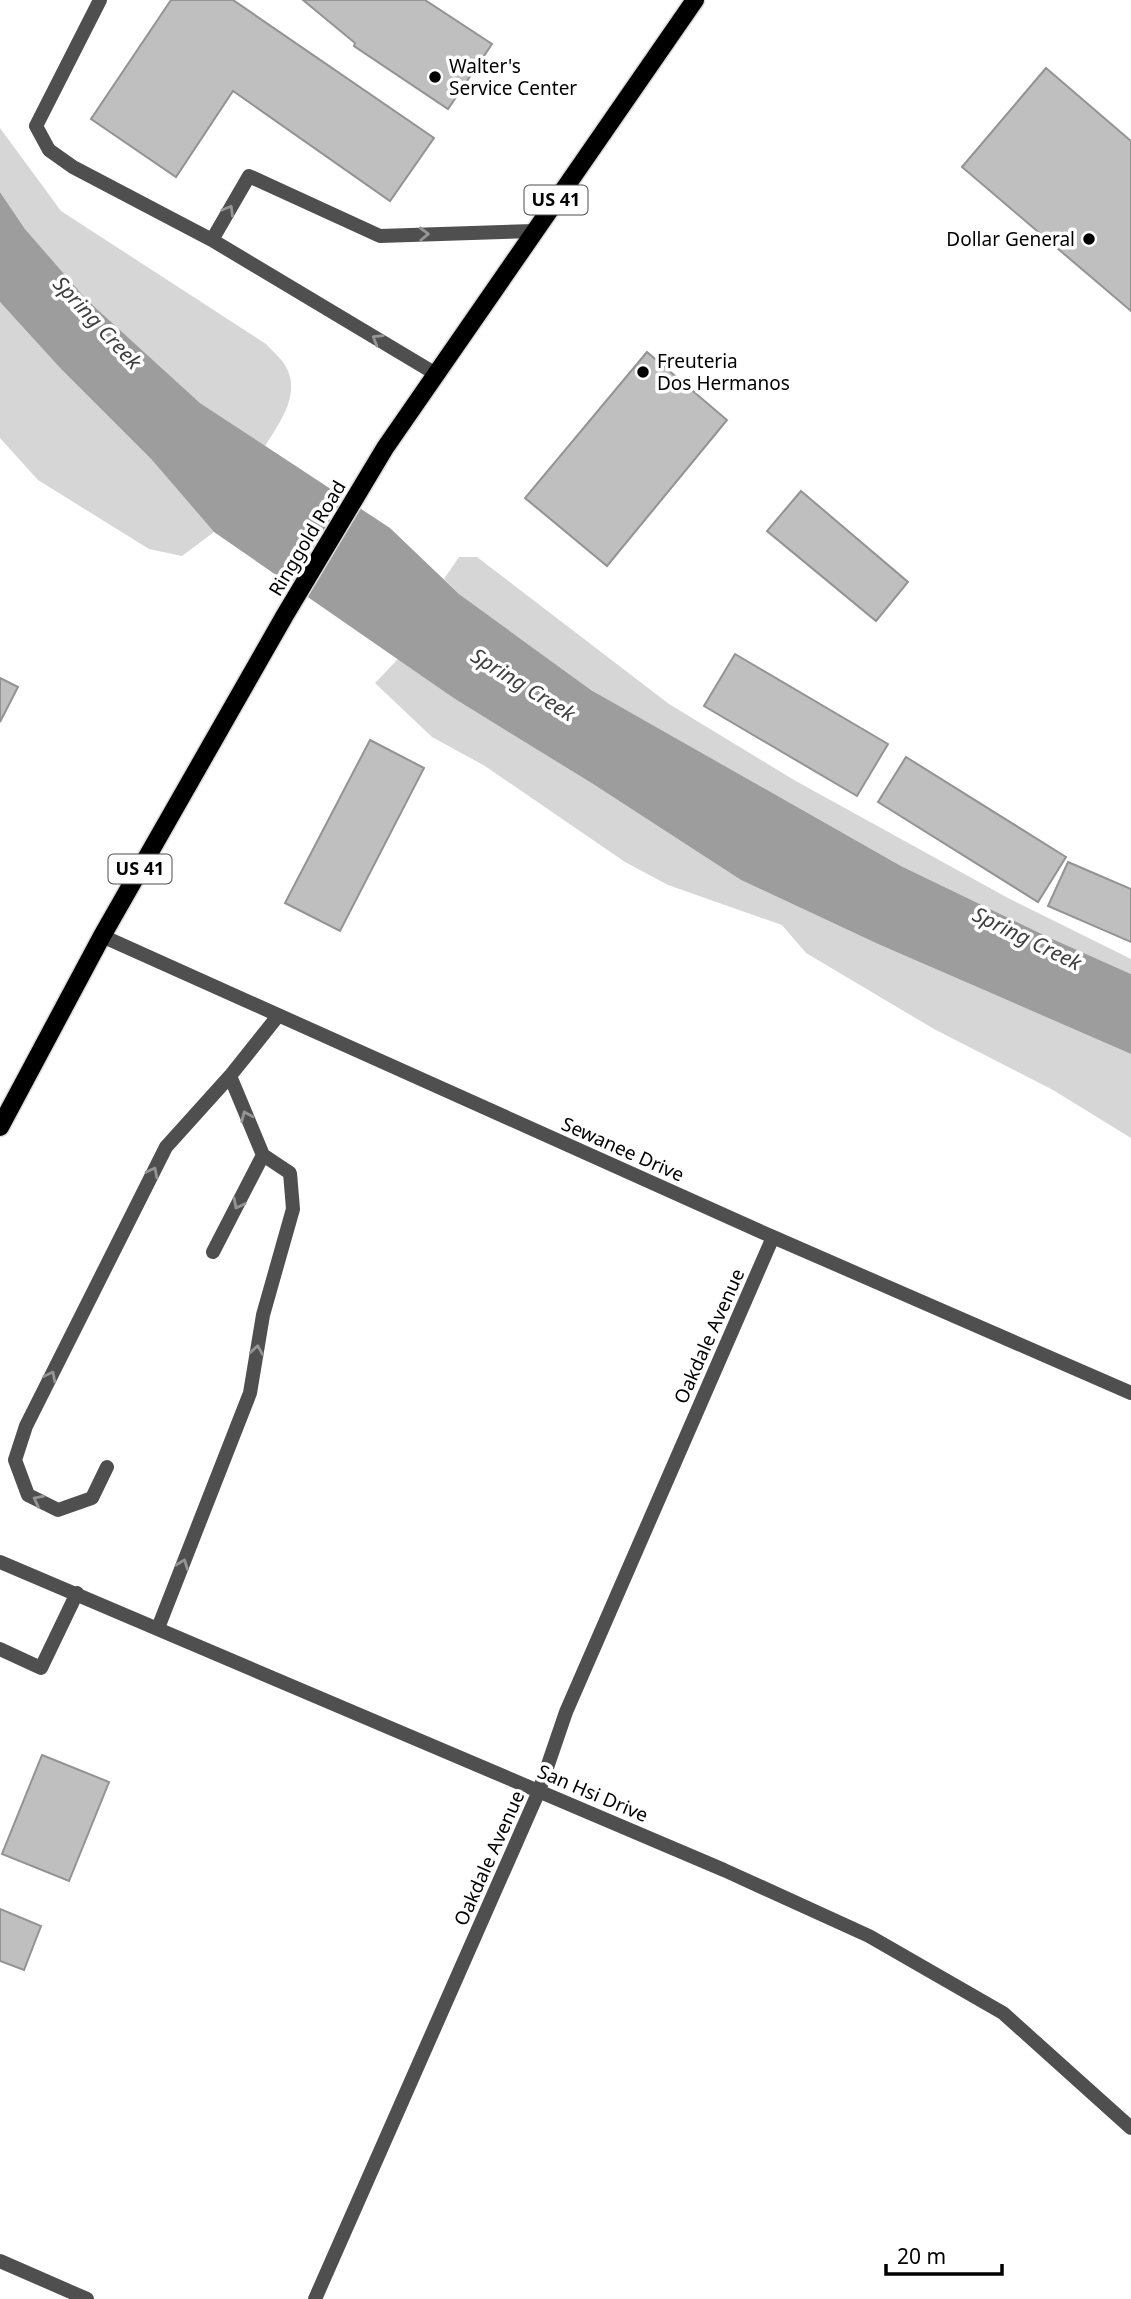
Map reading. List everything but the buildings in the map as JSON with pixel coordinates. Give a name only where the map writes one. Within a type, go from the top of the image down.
[{"type":"main road","name":"Ringgold Road","points":[[0,1127],[102,936],[285,615],[385,448],[695,0]]},
{"type":"street","points":[[100,0],[36,126],[49,150],[73,167],[212,240],[436,373]]},
{"type":"street","points":[[212,240],[249,176],[380,236],[534,231]]},
{"type":"street","name":"Sewanee Drive","points":[[102,936],[773,1237],[1131,1393]]},
{"type":"street","points":[[107,1466],[92,1498],[58,1510],[28,1495],[15,1460],[26,1426],[166,1147],[230,1076],[278,1016]]},
{"type":"street","points":[[158,1628],[250,1394],[263,1315],[293,1209],[290,1173],[263,1156],[230,1076]]},
{"type":"street","points":[[214,1252],[263,1156]]},
{"type":"street","name":"Oakdale Avenue","points":[[315,2299],[539,1791],[566,1712],[773,1237]]},
{"type":"street","name":"San Hsi Drive","points":[[0,1562],[724,1870],[869,1936],[1003,2013],[1131,2127]]},
{"type":"street","points":[[0,1649],[41,1668],[76,1593]]},
{"type":"street","points":[[0,2261],[87,2299]]},
{"type":"shaded area","points":[[0,128],[61,211],[266,344],[281,359],[290,376],[290,397],[265,446],[200,403],[86,299],[25,229],[0,192]]},
{"type":"shaded area","points":[[0,302],[61,369],[152,460],[214,532],[182,556],[149,549],[38,480],[0,438]]},
{"type":"shaded area","points":[[459,557],[477,557],[669,704],[794,780],[1008,898],[1131,959],[1131,974],[901,866],[591,690],[459,594],[444,579]]},
{"type":"shaded area","points":[[398,659],[455,699],[741,880],[878,944],[1131,1054],[1131,1138],[1053,1090],[934,1029],[806,953],[782,925],[668,885],[625,862],[485,766],[432,737],[375,683]]},
{"type":"water","name":"Spring Creek","points":[[0,192],[25,229],[86,299],[200,403],[390,528],[459,594],[591,690],[901,866],[1131,974],[1131,1054],[878,944],[741,880],[455,699],[214,532],[152,460],[61,369],[0,302]]},
{"type":"place","name":"Walter's Service Center","points":[[435,77]]},
{"type":"place","name":"Dollar General","points":[[1089,239]]},
{"type":"place","name":"Freuteria Dos Hermanos","points":[[643,372]]}]
